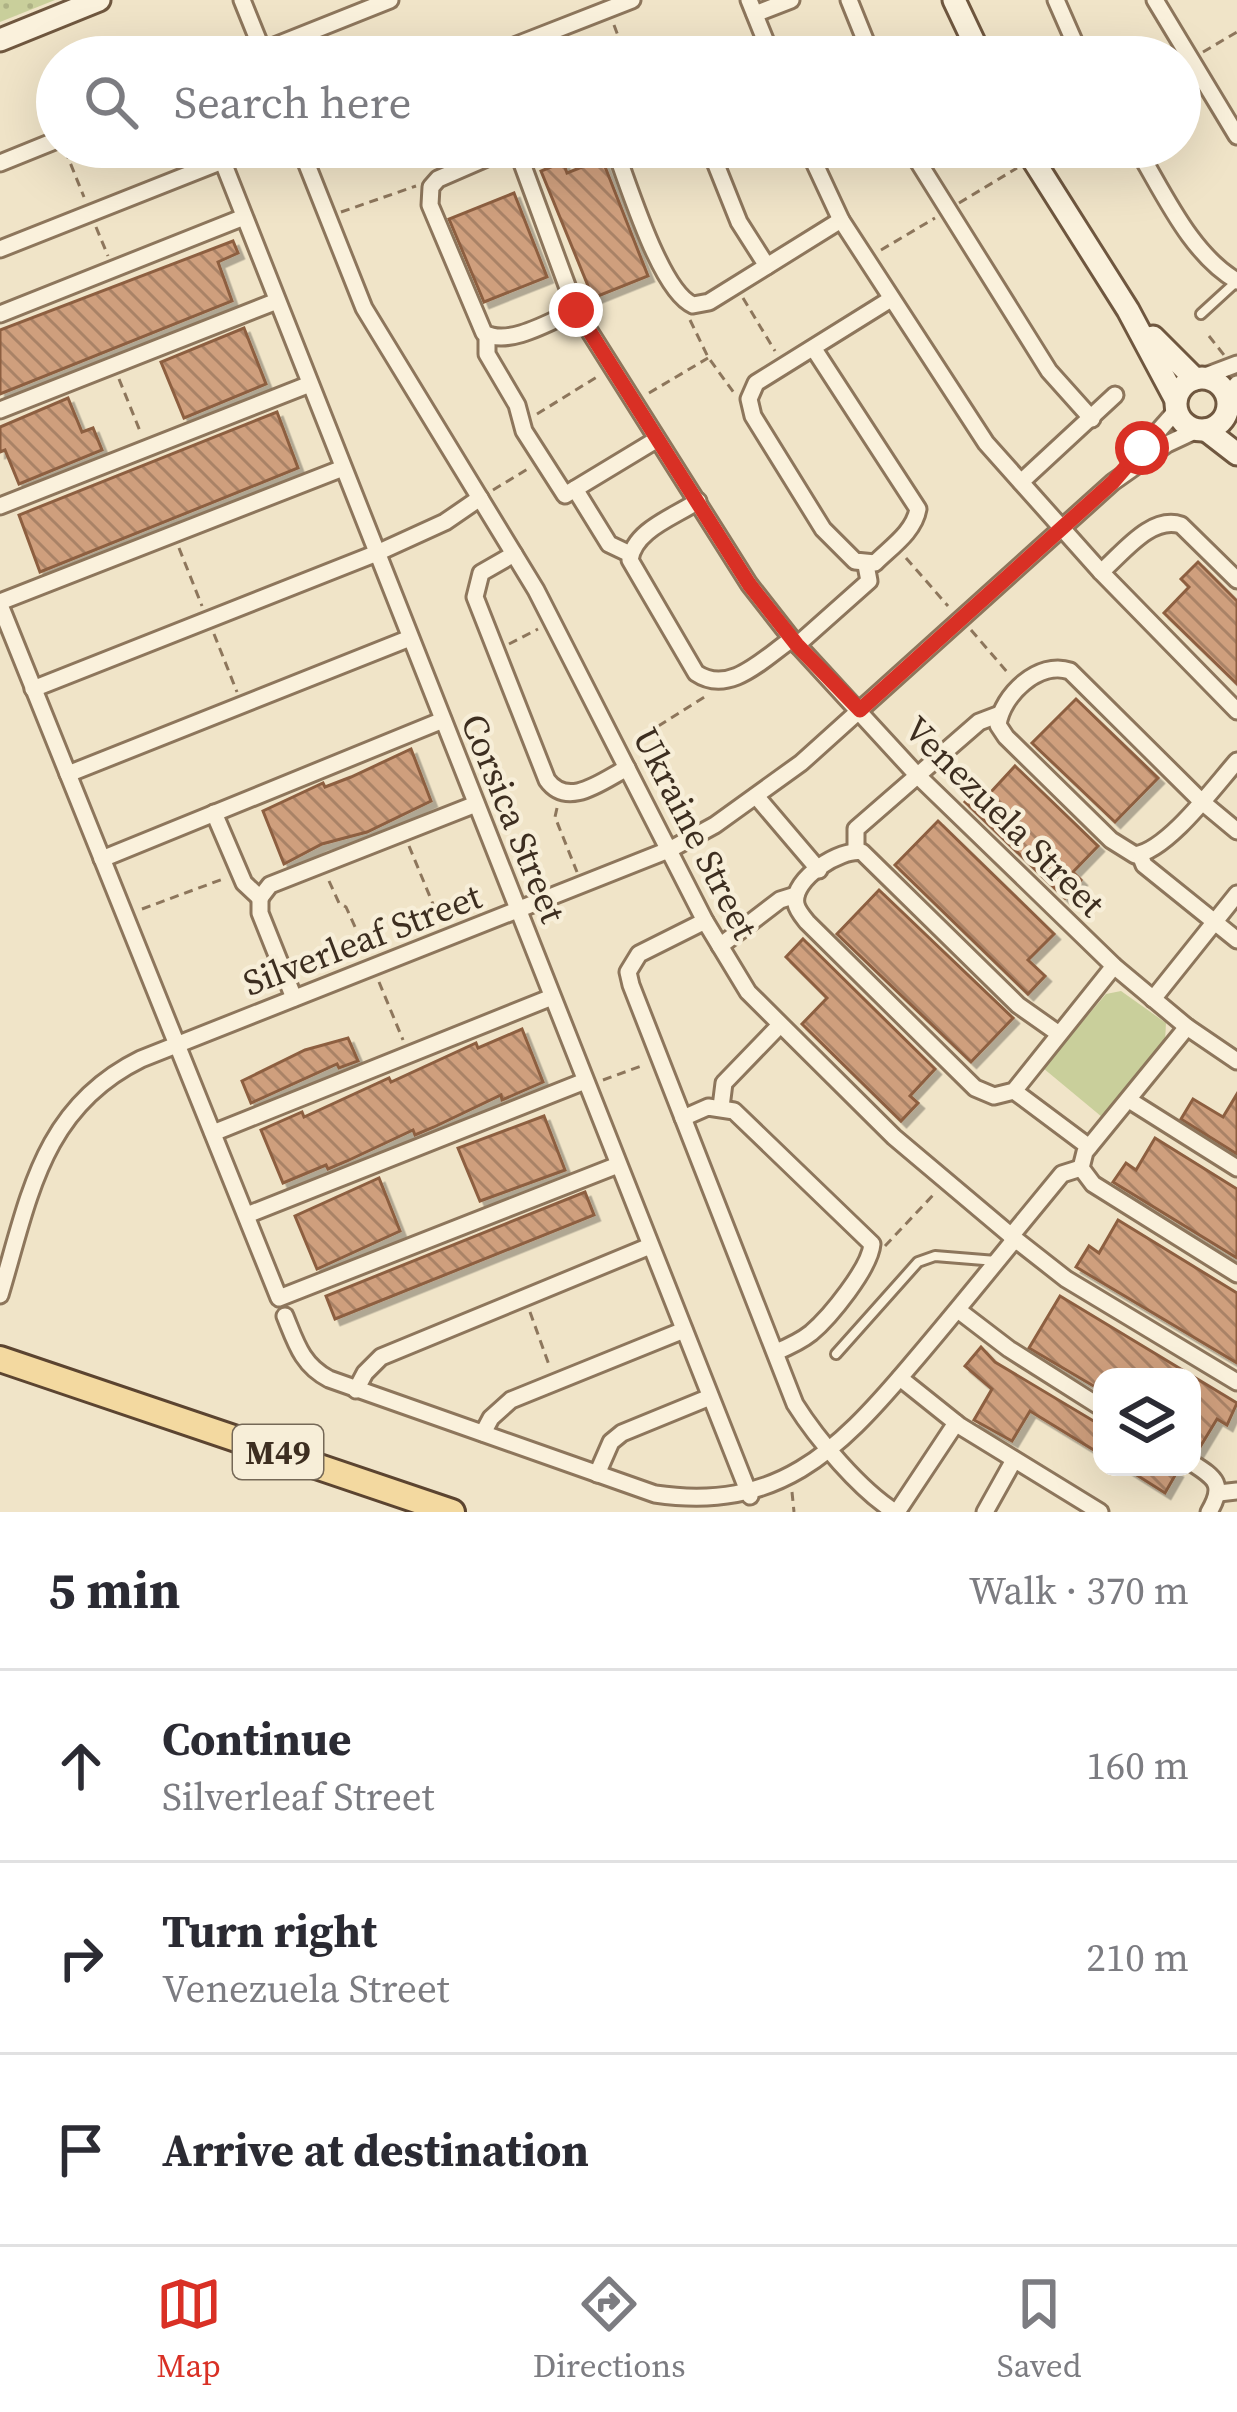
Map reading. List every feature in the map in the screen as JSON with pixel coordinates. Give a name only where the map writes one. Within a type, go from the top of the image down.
[{"type":"main road","name":"M49","points":[[0,1359],[452,1512]]},
{"type":"street","points":[[0,40],[99,0]]},
{"type":"street","points":[[242,0],[256,36]]},
{"type":"street","points":[[305,36],[390,0]]},
{"type":"street","points":[[540,36],[632,0]]},
{"type":"street","points":[[761,36],[752,7],[791,0]]},
{"type":"street","points":[[849,0],[864,36]]},
{"type":"street","points":[[954,0],[971,36]]},
{"type":"street","points":[[1056,0],[1072,36]]},
{"type":"street","points":[[1155,0],[1177,36]]},
{"type":"street","points":[[1201,76],[1237,136]]},
{"type":"street","points":[[0,163],[36,148]]},
{"type":"street","points":[[0,249],[187,168]]},
{"type":"street","name":"Corsica Street","points":[[225,168],[750,1496]]},
{"type":"street","name":"Ukraine Street","points":[[308,168],[364,308],[483,495],[705,921],[748,992],[894,1137],[1013,1238],[1066,1279],[1237,1382]]},
{"type":"street","points":[[464,168],[438,179],[429,196],[478,326],[487,335],[509,337],[576,310]]},
{"type":"street","name":"Venezuela Street","points":[[522,168],[576,310],[749,584],[794,642],[917,775],[1114,966],[1187,1027],[1237,1061]]},
{"type":"street","points":[[623,168],[663,267],[683,301],[704,304],[842,220]]},
{"type":"street","points":[[718,168],[740,222],[767,266]]},
{"type":"street","points":[[818,168],[842,220],[968,419],[1101,572],[1237,711]]},
{"type":"street","points":[[921,168],[1049,371],[1092,419]]},
{"type":"street","points":[[1029,168],[1128,310],[1184,423],[1237,454]]},
{"type":"street","points":[[1149,168],[1188,230],[1224,273],[1237,281]]},
{"type":"street","points":[[0,314],[244,217]]},
{"type":"street","points":[[814,349],[918,509],[906,534],[875,563],[866,565],[841,550],[749,409],[756,383],[891,299]]},
{"type":"street","points":[[0,410],[277,301]]},
{"type":"street","points":[[1128,310],[1198,378],[1214,381],[1232,406],[1215,427],[1201,430]]},
{"type":"street","points":[[487,335],[487,354],[542,461],[565,495],[651,443]]},
{"type":"street","points":[[1176,406],[1179,391],[1233,362]]},
{"type":"street","points":[[0,506],[310,385]]},
{"type":"street","points":[[1022,482],[1115,395]]},
{"type":"street","name":"Silverleaf Street","points":[[1113,482],[1176,406]]},
{"type":"street","name":"Silverleaf Street","points":[[0,1295],[39,1168],[60,1126],[112,1074],[670,849],[801,763],[1113,482],[1167,444],[1201,430]]},
{"type":"street","points":[[344,469],[0,604],[33,688],[279,1298],[618,1165]]},
{"type":"street","points":[[574,490],[609,544],[630,554]]},
{"type":"street","points":[[33,688],[377,553],[445,522],[483,495]]},
{"type":"street","points":[[698,501],[640,537],[630,554],[632,569],[702,677],[722,682],[735,678],[794,642],[869,580],[866,565]]},
{"type":"street","points":[[1101,572],[1152,527],[1170,522],[1181,525],[1237,580]]},
{"type":"street","points":[[514,554],[481,573],[476,598],[547,780],[559,792],[572,794],[627,768]]},
{"type":"street","points":[[68,774],[410,638]]},
{"type":"street","points":[[1237,761],[1201,801],[1155,849],[1140,855],[1122,850],[998,725],[1000,714],[1021,688],[1048,668],[1070,671],[1201,801],[1237,831]]},
{"type":"street","points":[[856,851],[856,829],[979,722],[1000,714]]},
{"type":"street","points":[[102,859],[443,720]]},
{"type":"street","points":[[756,796],[819,870]]},
{"type":"street","points":[[294,998],[260,913],[260,898],[270,885],[476,804]]},
{"type":"street","points":[[214,813],[239,872],[260,898]]},
{"type":"street","points":[[720,946],[780,900],[796,895],[838,854],[856,851],[873,861],[1018,1005],[1059,1034]]},
{"type":"street","points":[[1140,855],[1144,865],[1237,940]]},
{"type":"street","points":[[1153,999],[1237,894]]},
{"type":"street","points":[[796,895],[796,908],[806,922],[975,1088],[994,1096],[1014,1090],[1114,966]]},
{"type":"street","points":[[705,921],[639,954],[628,972],[795,1404],[872,1495],[896,1512],[956,1424]]},
{"type":"street","points":[[213,1133],[552,998]]},
{"type":"street","points":[[721,1107],[724,1083],[780,1025]]},
{"type":"street","points":[[1081,1168],[1089,1147],[1187,1027]]},
{"type":"street","points":[[247,1215],[590,1082]]},
{"type":"street","points":[[1014,1090],[1089,1147]]},
{"type":"street","points":[[1130,1100],[1237,1168]]},
{"type":"street","points":[[683,1118],[721,1107],[745,1119],[869,1238],[872,1251],[860,1274],[812,1332],[776,1352]]},
{"type":"street","points":[[285,1316],[302,1357],[314,1371],[356,1390],[674,1499],[712,1502],[750,1496],[797,1478],[835,1452],[958,1310],[1062,1174],[1081,1168]]},
{"type":"street","points":[[1081,1168],[1093,1184],[1237,1274]]},
{"type":"street","points":[[356,1390],[381,1357],[650,1246]]},
{"type":"street","points":[[958,1310],[1093,1402]]},
{"type":"street","points":[[483,1433],[491,1418],[511,1400],[684,1330]]},
{"type":"street","points":[[900,1378],[956,1424],[1100,1512]]},
{"type":"street","points":[[597,1474],[611,1442],[622,1433],[710,1397]]},
{"type":"street","points":[[985,1512],[1014,1460]]},
{"type":"street","points":[[1201,1469],[1228,1492],[1209,1512]]},
{"type":"lane","points":[[1201,314],[1237,281]]},
{"type":"lane","points":[[836,1354],[918,1262],[935,1256],[998,1261]]},
{"type":"path","points":[[613,22],[618,36]]},
{"type":"path","points":[[1201,54],[1237,32]]},
{"type":"path","points":[[72,168],[85,199]]},
{"type":"path","points":[[953,208],[1006,168]]},
{"type":"path","points":[[334,215],[424,186]]},
{"type":"path","points":[[874,254],[939,216]]},
{"type":"path","points":[[96,227],[111,263]]},
{"type":"path","points":[[739,291],[781,361]]},
{"type":"path","points":[[690,311],[690,326],[708,357],[727,388],[740,397]]},
{"type":"path","points":[[1208,337],[1233,362]]},
{"type":"path","points":[[643,398],[708,357]]},
{"type":"path","points":[[522,424],[607,370]]},
{"type":"path","points":[[116,372],[144,442]]},
{"type":"path","points":[[483,495],[542,461]]},
{"type":"path","points":[[176,541],[205,611]]},
{"type":"path","points":[[901,552],[948,606]]},
{"type":"path","points":[[502,647],[545,626]]},
{"type":"path","points":[[211,627],[239,699]]},
{"type":"path","points":[[969,629],[1021,688]]},
{"type":"path","points":[[626,746],[696,704],[709,690]]},
{"type":"path","points":[[559,800],[555,818],[578,876]]},
{"type":"path","points":[[406,839],[441,923]]},
{"type":"path","points":[[325,871],[366,953]]},
{"type":"path","points":[[135,912],[239,872]]},
{"type":"path","points":[[378,980],[407,1048]]},
{"type":"path","points":[[590,1082],[652,1062]]},
{"type":"path","points":[[872,1251],[897,1238],[946,1180]]},
{"type":"path","points":[[527,1304],[552,1375]]},
{"type":"path","points":[[792,1492],[794,1512]]},
{"type":"green space","points":[[0,0],[55,0],[0,22]]},
{"type":"green space","points":[[1121,991],[1166,1023],[1165,1041],[1102,1117],[1043,1068],[1106,994]]},
{"type":"building","points":[[565,168],[567,173],[606,168],[648,276],[593,298],[541,171]]},
{"type":"building","points":[[514,193],[547,277],[484,302],[449,219]]},
{"type":"building","points":[[233,241],[238,253],[218,262],[232,301],[0,394],[0,330]]},
{"type":"building","points":[[244,328],[266,384],[184,418],[161,362]]},
{"type":"building","points":[[68,398],[82,432],[93,428],[102,450],[19,484],[5,450],[0,452],[0,427]]},
{"type":"building","points":[[277,412],[298,468],[40,572],[19,515]]},
{"type":"building","points":[[1198,562],[1237,601],[1237,684],[1164,613],[1189,587],[1181,579]]},
{"type":"building","points":[[1076,699],[1158,778],[1115,822],[1032,743]]},
{"type":"building","points":[[411,749],[431,801],[284,864],[263,811]]},
{"type":"building","points":[[1015,766],[1098,846],[1073,872],[1081,880],[1065,898],[965,802],[982,784],[990,793]]},
{"type":"building","points":[[938,821],[1054,934],[1028,960],[1045,976],[1028,994],[895,865]]},
{"type":"building","points":[[879,890],[1013,1018],[971,1062],[837,934]]},
{"type":"building","points":[[803,939],[935,1069],[910,1096],[918,1103],[901,1121],[802,1024],[827,998],[786,957]]},
{"type":"building","points":[[522,1029],[543,1082],[283,1183],[261,1130]]},
{"type":"building","points":[[348,1038],[358,1061],[339,1068],[337,1064],[251,1103],[242,1081],[305,1050]]},
{"type":"building","points":[[1237,1094],[1237,1154],[1181,1119],[1193,1099],[1223,1117]]},
{"type":"building","points":[[544,1116],[565,1170],[480,1201],[458,1148]]},
{"type":"building","points":[[1155,1138],[1237,1189],[1237,1258],[1113,1182],[1126,1163],[1136,1170]]},
{"type":"building","points":[[379,1178],[400,1231],[317,1269],[295,1216]]},
{"type":"building","points":[[585,1192],[594,1215],[335,1319],[326,1296]]},
{"type":"building","points":[[1118,1220],[1237,1293],[1237,1363],[1076,1267],[1089,1246],[1099,1253]]},
{"type":"building","points":[[1060,1296],[1179,1368],[1093,1368],[1093,1386],[1029,1348]]},
{"type":"building","points":[[981,1347],[995,1362],[1093,1421],[1093,1450],[1030,1411],[1012,1441],[974,1420],[992,1389],[965,1366]]},
{"type":"building","points":[[1201,1381],[1237,1403],[1227,1425],[1217,1419],[1201,1445]]},
{"type":"building","points":[[1138,1476],[1175,1476],[1165,1493]]},
{"type":"route","points":[[576,310],[749,584],[797,645],[860,710],[1113,482],[1142,448]]}]
